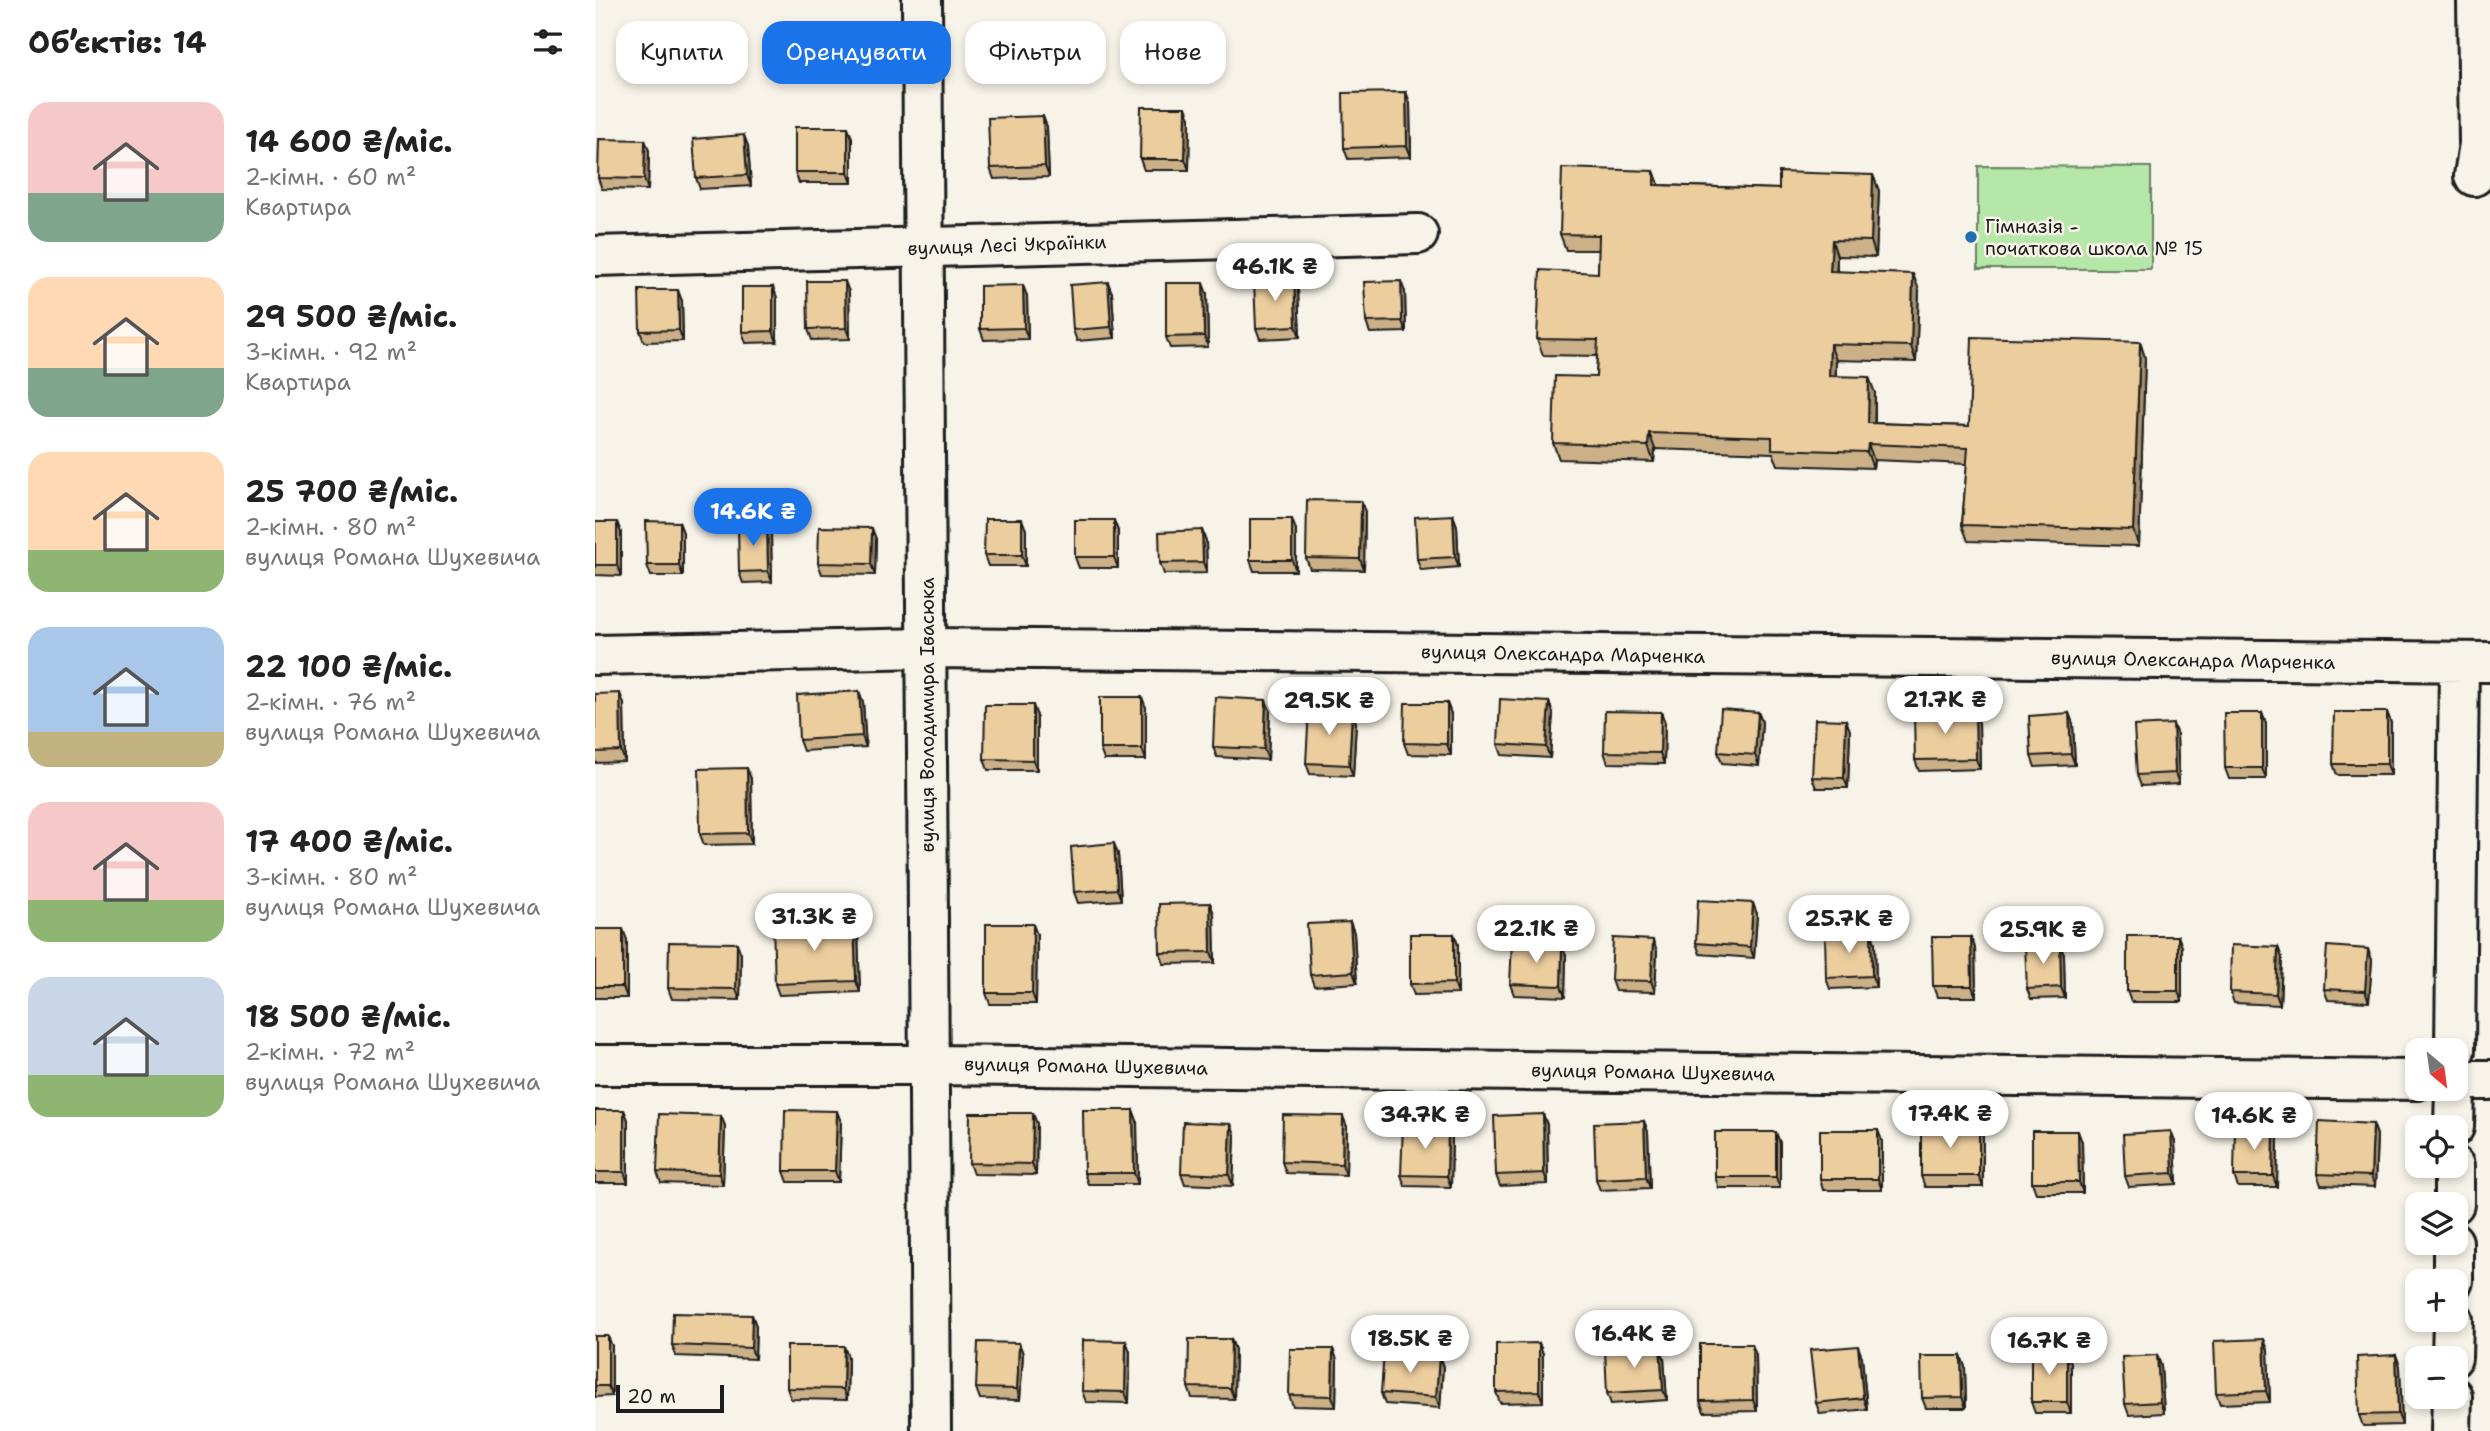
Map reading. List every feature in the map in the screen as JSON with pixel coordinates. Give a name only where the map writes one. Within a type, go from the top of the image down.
[{"type":"street","name":"вулиця Володимира Івасюка","points":[[922,0],[928,648],[926,1065],[931,1431]]},
{"type":"street","points":[[2474,176],[2479,144],[2477,0]]},
{"type":"street","name":"вулиця Лесі Українки","points":[[595,256],[1419,233]]},
{"type":"street","name":"вулиця Олександра Марченка","points":[[595,655],[928,648],[2475,662]]},
{"type":"street","points":[[2456,1038],[2475,662]]},
{"type":"street","name":"вулиця Романа Шухевича","points":[[595,1065],[926,1065],[2405,1080]]},
{"type":"street","points":[[2468,1080],[2490,1080]]},
{"type":"street","points":[[2451,1431],[2452,1409]]},
{"type":"green space","points":[[1978,166],[2151,167],[2151,269],[1978,269]]},
{"type":"building","points":[[1406,92],[1407,146],[1344,148],[1343,93]]},
{"type":"building","points":[[1141,107],[1186,107],[1185,159],[1140,159]]},
{"type":"building","points":[[1043,116],[1045,166],[990,168],[988,118]]},
{"type":"building","points":[[795,127],[848,127],[848,172],[795,172]]},
{"type":"building","points":[[744,135],[747,175],[696,178],[693,139]]},
{"type":"building","points":[[599,139],[645,140],[644,179],[598,178]]},
{"type":"building","points":[[1562,168],[1654,171],[1654,185],[1779,189],[1779,172],[1873,175],[1871,241],[1832,240],[1830,271],[1913,274],[1911,346],[1830,344],[1829,376],[1869,377],[1868,423],[1969,426],[1972,337],[2140,342],[2133,530],[1962,525],[1968,448],[1868,444],[1867,452],[1772,449],[1772,437],[1649,433],[1648,446],[1553,443],[1555,376],[1596,377],[1598,340],[1537,339],[1540,270],[1598,273],[1599,235],[1560,234]]},
{"type":"building","points":[[1294,279],[1296,326],[1256,328],[1254,281]]},
{"type":"building","points":[[807,281],[845,281],[846,328],[808,329]]},
{"type":"building","points":[[1401,281],[1402,321],[1366,322],[1364,282]]},
{"type":"building","points":[[1108,282],[1111,327],[1073,330],[1070,285]]},
{"type":"building","points":[[1166,283],[1203,283],[1204,336],[1166,337]]},
{"type":"building","points":[[1023,285],[1024,328],[980,329],[980,286]]},
{"type":"building","points":[[742,287],[773,287],[773,331],[742,332]]},
{"type":"building","points":[[639,290],[678,290],[679,330],[640,331]]},
{"type":"building","points":[[1307,500],[1361,501],[1360,559],[1306,558]]},
{"type":"building","points":[[1453,515],[1455,557],[1417,559],[1415,517]]},
{"type":"building","points":[[985,519],[1022,519],[1022,555],[984,555]]},
{"type":"building","points":[[1250,519],[1292,519],[1292,560],[1250,560]]},
{"type":"building","points":[[1075,520],[1114,520],[1114,557],[1075,557]]},
{"type":"building","points":[[646,521],[679,522],[679,565],[647,565]]},
{"type":"building","points":[[595,522],[617,522],[617,565],[595,565]]},
{"type":"building","points":[[738,524],[767,524],[768,571],[739,572]]},
{"type":"building","points":[[819,527],[872,528],[871,564],[818,563]]},
{"type":"building","points":[[1202,530],[1203,562],[1160,563],[1159,532]]},
{"type":"building","points":[[859,691],[862,736],[799,740],[797,695]]},
{"type":"building","points":[[620,693],[621,751],[595,752],[595,694]]},
{"type":"building","points":[[1100,697],[1142,697],[1142,749],[1100,749]]},
{"type":"building","points":[[1215,697],[1266,700],[1264,749],[1213,747]]},
{"type":"building","points":[[1500,699],[1549,702],[1546,747],[1498,744]]},
{"type":"building","points":[[1405,703],[1447,703],[1447,744],[1404,743]]},
{"type":"building","points":[[985,705],[1033,705],[1033,760],[984,759]]},
{"type":"building","points":[[1309,709],[1352,712],[1349,765],[1306,763]]},
{"type":"building","points":[[1721,709],[1758,712],[1755,755],[1718,752]]},
{"type":"building","points":[[1605,711],[1661,712],[1660,753],[1604,752]]},
{"type":"building","points":[[1975,712],[1976,759],[1915,760],[1914,713]]},
{"type":"building","points":[[2334,712],[2387,712],[2387,764],[2333,764]]},
{"type":"building","points":[[2069,713],[2071,754],[2031,756],[2029,716]]},
{"type":"building","points":[[2224,713],[2262,713],[2262,768],[2225,768]]},
{"type":"building","points":[[1815,719],[1846,720],[1844,778],[1812,777]]},
{"type":"building","points":[[2173,724],[2175,773],[2137,775],[2134,726]]},
{"type":"building","points":[[747,768],[748,833],[700,834],[699,769]]},
{"type":"building","points":[[1114,843],[1117,889],[1074,892],[1071,847]]},
{"type":"building","points":[[1698,900],[1753,903],[1750,947],[1696,943]]},
{"type":"building","points":[[1210,903],[1211,952],[1160,953],[1159,904]]},
{"type":"building","points":[[854,922],[856,981],[775,984],[773,925]]},
{"type":"building","points":[[1350,922],[1353,972],[1310,975],[1307,924]]},
{"type":"building","points":[[986,924],[1033,924],[1032,993],[986,993]]},
{"type":"building","points":[[595,929],[623,929],[623,987],[595,987]]},
{"type":"building","points":[[1871,932],[1872,976],[1826,978],[1825,934]]},
{"type":"building","points":[[1410,934],[1454,934],[1454,983],[1410,984]]},
{"type":"building","points":[[2127,936],[2178,936],[2178,991],[2127,991]]},
{"type":"building","points":[[1932,937],[1971,937],[1972,986],[1933,986]]},
{"type":"building","points":[[1613,938],[1653,940],[1651,981],[1611,980]]},
{"type":"building","points":[[669,942],[737,943],[736,989],[668,988]]},
{"type":"building","points":[[1512,943],[1562,945],[1561,986],[1510,984]]},
{"type":"building","points":[[2060,944],[2061,987],[2027,989],[2025,945]]},
{"type":"building","points":[[2231,945],[2278,947],[2276,994],[2230,992]]},
{"type":"building","points":[[2327,946],[2368,949],[2365,991],[2324,989]]},
{"type":"building","points":[[595,1110],[624,1110],[624,1172],[595,1172]]},
{"type":"building","points":[[785,1110],[837,1111],[835,1171],[784,1171]]},
{"type":"building","points":[[1083,1110],[1133,1110],[1134,1173],[1084,1173]]},
{"type":"building","points":[[970,1113],[1033,1113],[1032,1164],[969,1163]]},
{"type":"building","points":[[659,1114],[721,1116],[719,1174],[657,1172]]},
{"type":"building","points":[[1543,1114],[1544,1173],[1496,1175],[1494,1116]]},
{"type":"building","points":[[1283,1115],[1343,1116],[1342,1164],[1282,1162]]},
{"type":"building","points":[[1644,1121],[1646,1177],[1596,1179],[1594,1123]]},
{"type":"building","points":[[2319,1121],[2373,1124],[2371,1176],[2317,1174]]},
{"type":"building","points":[[1183,1122],[1231,1124],[1229,1175],[1181,1173]]},
{"type":"building","points":[[1979,1123],[1979,1176],[1921,1176],[1921,1124]]},
{"type":"building","points":[[1403,1125],[1448,1126],[1447,1176],[1401,1175]]},
{"type":"building","points":[[2235,1127],[2274,1128],[2273,1176],[2234,1176]]},
{"type":"building","points":[[1820,1130],[1878,1130],[1878,1179],[1820,1179]]},
{"type":"building","points":[[2032,1131],[2078,1131],[2079,1182],[2032,1182]]},
{"type":"building","points":[[2171,1131],[2173,1173],[2125,1176],[2123,1134]]},
{"type":"building","points":[[1715,1132],[1776,1132],[1776,1177],[1715,1177]]},
{"type":"building","points":[[673,1313],[752,1315],[751,1348],[672,1345]]},
{"type":"building","points":[[595,1336],[608,1336],[608,1386],[595,1386]]},
{"type":"building","points":[[1189,1339],[1231,1339],[1230,1388],[1188,1387]]},
{"type":"building","points":[[2264,1339],[2266,1391],[2216,1393],[2214,1341]]},
{"type":"building","points":[[1083,1340],[1126,1341],[1125,1392],[1082,1391]]},
{"type":"building","points":[[978,1342],[1019,1343],[1017,1389],[976,1388]]},
{"type":"building","points":[[1539,1343],[1539,1391],[1496,1392],[1496,1344]]},
{"type":"building","points":[[1700,1344],[1752,1344],[1753,1400],[1700,1401]]},
{"type":"building","points":[[787,1346],[844,1346],[843,1389],[787,1388]]},
{"type":"building","points":[[1858,1346],[1863,1398],[1816,1403],[1810,1350]]},
{"type":"building","points":[[1660,1347],[1663,1390],[1607,1393],[1605,1350]]},
{"type":"building","points":[[1290,1349],[1333,1349],[1332,1396],[1289,1395]]},
{"type":"building","points":[[1384,1352],[1439,1356],[1436,1397],[1381,1393]]},
{"type":"building","points":[[2031,1352],[2067,1352],[2067,1402],[2031,1402]]},
{"type":"building","points":[[2157,1355],[2160,1402],[2125,1404],[2122,1357]]},
{"type":"building","points":[[2396,1355],[2398,1414],[2359,1415],[2357,1357]]},
{"type":"building","points":[[1921,1356],[1961,1356],[1962,1397],[1922,1398]]},
{"type":"place","name":"Гімназія - початкова школа № 15","points":[[1971,237]]}]
